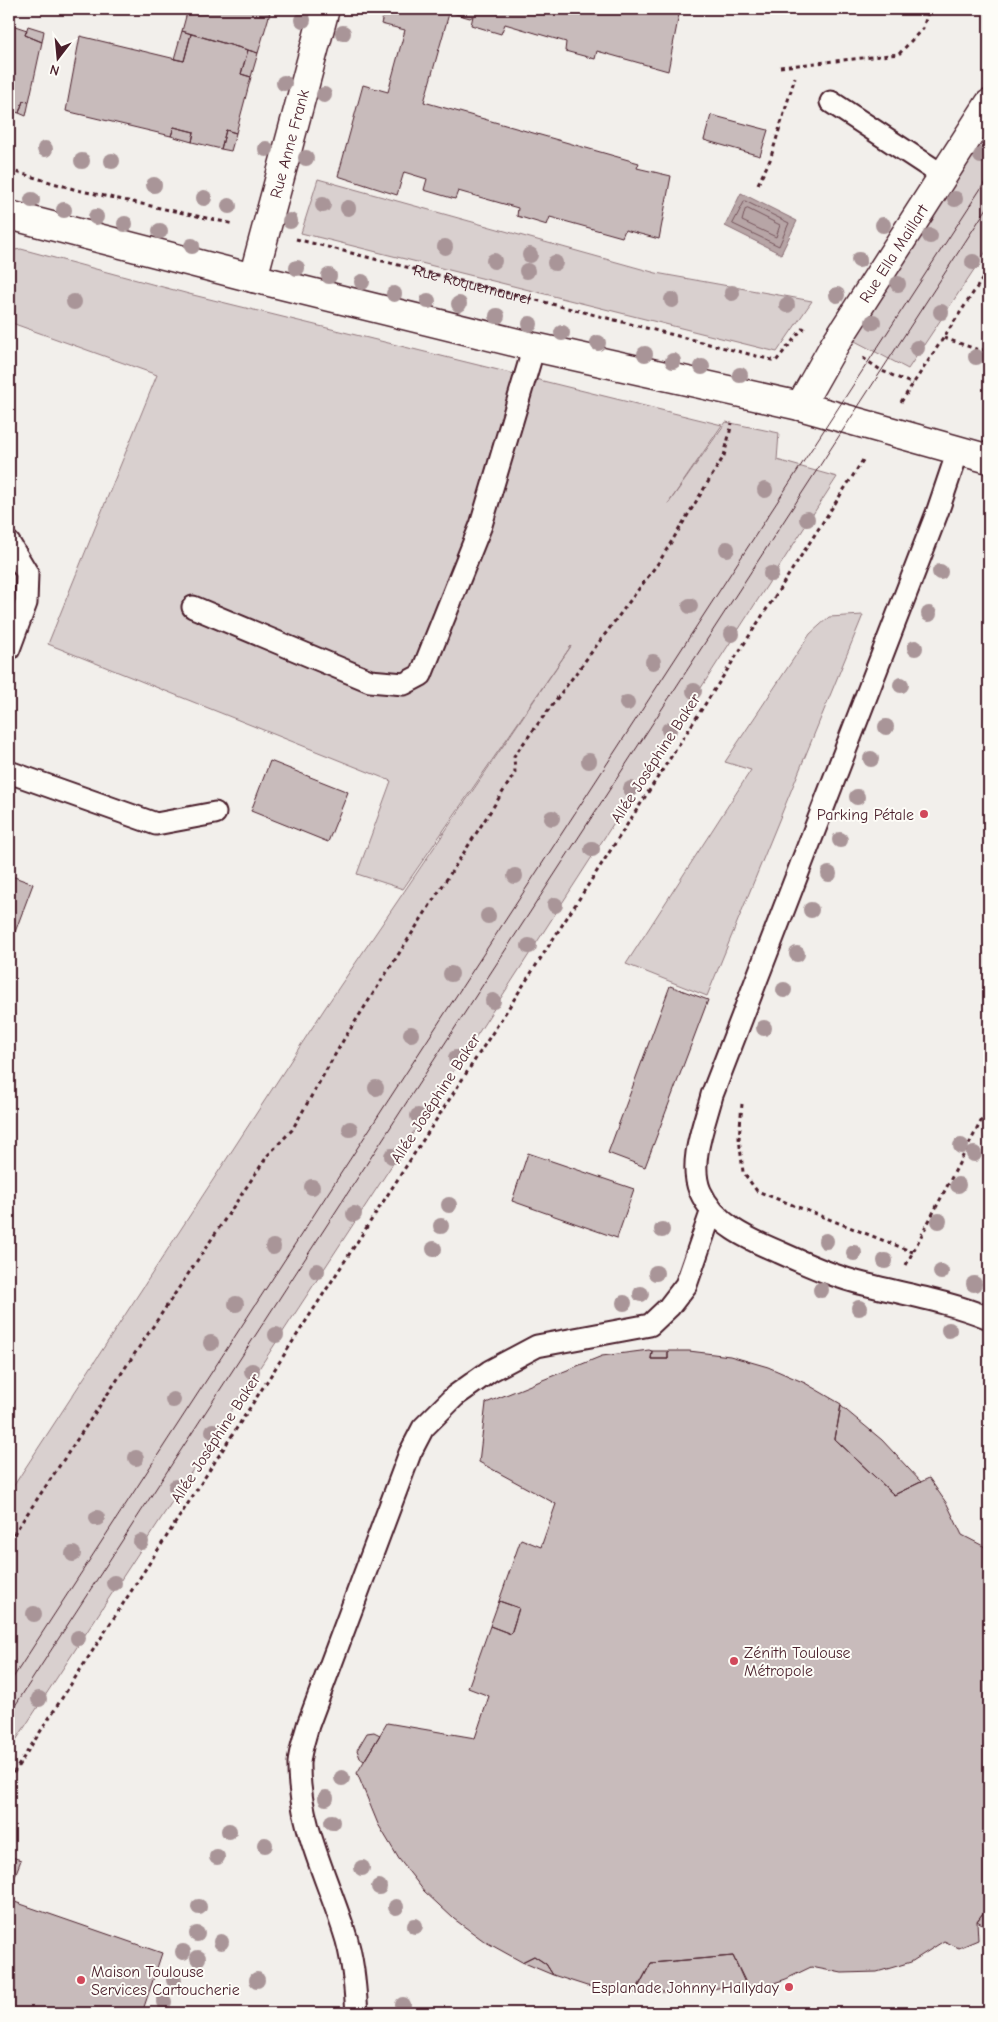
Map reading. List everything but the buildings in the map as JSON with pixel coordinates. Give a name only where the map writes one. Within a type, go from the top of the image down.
[{"type":"street","name":"Rue Anne Frank","points":[[253,278],[325,9]]},
{"type":"street","name":"Rue Ella Maillart","points":[[800,406],[834,344],[989,104]]},
{"type":"street","points":[[9,215],[253,278],[534,347],[800,406],[989,459]]},
{"type":"lane","points":[[831,102],[942,175]]},
{"type":"lane","points":[[193,607],[370,681],[404,684],[420,674],[481,525],[534,347]]},
{"type":"lane","points":[[958,450],[937,512],[712,1095],[698,1150],[697,1175],[700,1191],[712,1210],[727,1226],[748,1239],[830,1274],[922,1296],[989,1318]]},
{"type":"lane","points":[[9,544],[27,573],[26,603],[9,648]]},
{"type":"lane","points":[[9,772],[156,824],[215,814]]},
{"type":"lane","points":[[357,2013],[355,1982],[344,1932],[307,1825],[301,1793],[299,1760],[308,1725],[410,1453],[423,1428],[455,1396],[490,1371],[537,1346],[650,1325],[670,1306],[686,1285],[712,1210]]},
{"type":"path","points":[[780,67],[898,54],[924,28],[928,9]]},
{"type":"path","points":[[758,184],[770,160],[795,76]]},
{"type":"path","name":"Rue Roquemaurel","points":[[9,170],[77,190],[265,231],[776,360],[803,328],[870,362],[882,371],[913,384],[944,338]]},
{"type":"path","points":[[989,269],[944,338],[976,349],[989,350]]},
{"type":"path","points":[[9,1541],[268,1155],[292,1130],[344,1039],[515,773],[514,756],[660,562],[724,456],[740,393]]},
{"type":"path","name":"Allée Joséphine Baker","points":[[9,1780],[883,430]]},
{"type":"path","points":[[743,1098],[739,1138],[743,1172],[757,1191],[913,1252]]},
{"type":"path","points":[[893,1290],[989,1106]]},
{"type":"shaded area","points":[[989,131],[989,247],[908,369],[853,340]]},
{"type":"shaded area","points":[[318,179],[656,273],[812,301],[777,352],[301,233]]},
{"type":"shaded area","points":[[21,249],[189,294],[722,425],[668,504],[726,422],[779,433],[777,460],[837,477],[477,1035],[9,1751],[9,1493],[325,1008],[571,646],[403,889],[357,874],[391,781],[48,644],[157,375],[9,322],[9,251]]},
{"type":"shaded area","points":[[863,615],[707,996],[626,964],[751,770],[725,762],[810,634],[829,617]]},
{"type":"water","points":[[741,193],[797,221],[781,254],[725,226]]},
{"type":"tram line","points":[[9,1684],[989,176]]},
{"type":"tram line","points":[[9,1715],[989,205]]},
{"type":"place","name":"Parking Pétale","points":[[924,814]]},
{"type":"place","name":"Zénith Toulouse Métropole","points":[[734,1661]]},
{"type":"place","name":"Maison Toulouse Services Cartoucherie","points":[[81,1980]]},
{"type":"place","name":"Esplanade Johnny Hallyday","points":[[789,1987]]}]
